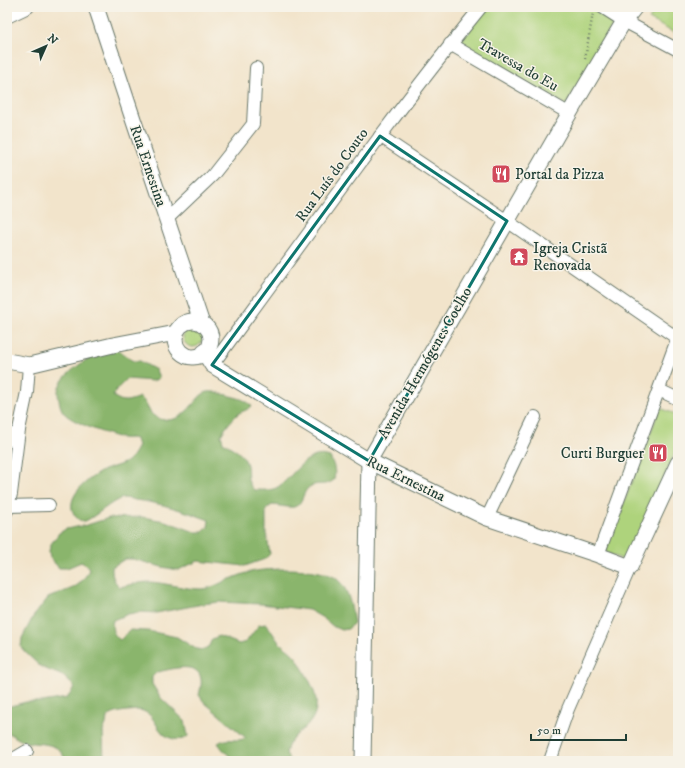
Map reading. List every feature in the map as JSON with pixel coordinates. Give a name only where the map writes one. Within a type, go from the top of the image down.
[{"type":"street","points":[[7,18],[28,7]]},
{"type":"street","name":"Rua Ernestina","points":[[96,7],[202,324]]},
{"type":"street","name":"Rua Luís do Couto","points":[[212,365],[380,136],[450,44],[481,7]]},
{"type":"street","points":[[602,7],[624,21],[678,50]]},
{"type":"street","name":"Avenida Hermógenes Coelho","points":[[363,761],[369,461],[624,21],[635,7]]},
{"type":"street","name":"Travessa do Eu","points":[[450,44],[570,114]]},
{"type":"street","points":[[167,219],[212,176],[253,124],[256,68]]},
{"type":"street","points":[[380,136],[678,337],[598,555]]},
{"type":"street","points":[[192,321],[202,324],[209,331],[211,341],[204,352],[191,357],[181,353],[175,343],[176,333],[182,324],[192,321]]},
{"type":"street","points":[[7,361],[29,365],[114,345],[176,333]]},
{"type":"street","name":"Rua Ernestina","points":[[204,352],[212,365],[369,461],[487,518],[630,567]]},
{"type":"street","points":[[29,365],[27,392],[19,430],[7,508],[49,505]]},
{"type":"street","points":[[659,390],[678,399]]},
{"type":"street","points":[[487,518],[534,416]]},
{"type":"street","points":[[7,441],[19,430]]},
{"type":"street","points":[[550,761],[568,709],[630,567],[678,463]]},
{"type":"street","points":[[10,761],[27,751]]},
{"type":"path","points":[[584,66],[593,7]]},
{"type":"highlighted area","points":[[380,136],[507,221],[369,461],[212,365]]},
{"type":"green space","points":[[487,7],[593,7],[615,21],[566,105],[459,43]]},
{"type":"green space","points":[[658,7],[678,7],[678,35],[649,19]]},
{"type":"green space","points":[[193,327],[200,330],[203,337],[200,344],[193,347],[186,344],[183,337],[186,330]]},
{"type":"green space","points":[[116,349],[133,361],[140,361],[156,370],[159,378],[153,381],[127,379],[117,389],[113,396],[123,401],[140,397],[150,412],[160,419],[169,420],[177,418],[184,414],[203,394],[208,392],[216,392],[239,398],[252,406],[235,416],[221,435],[223,442],[238,452],[245,460],[247,464],[248,479],[254,490],[268,490],[276,488],[306,460],[313,457],[321,455],[330,457],[333,463],[335,471],[334,480],[308,488],[300,503],[294,507],[272,505],[266,509],[266,532],[270,554],[265,559],[245,566],[198,561],[178,570],[133,559],[125,559],[112,567],[113,578],[120,587],[150,582],[205,589],[250,572],[286,569],[321,572],[330,575],[341,583],[345,588],[351,605],[354,623],[348,629],[341,630],[334,627],[323,618],[309,610],[261,604],[219,602],[156,613],[142,612],[128,614],[113,620],[113,632],[120,640],[130,630],[148,631],[177,637],[196,649],[203,650],[209,646],[212,639],[219,636],[239,644],[246,642],[259,625],[266,624],[278,641],[297,659],[315,694],[316,708],[311,721],[292,739],[287,748],[286,754],[290,761],[241,761],[234,759],[225,752],[218,743],[225,740],[239,740],[246,738],[204,702],[199,695],[201,679],[199,673],[189,668],[175,668],[157,672],[152,677],[152,684],[161,698],[185,721],[188,736],[183,739],[180,740],[168,737],[160,730],[148,713],[139,710],[119,712],[107,717],[103,731],[104,761],[65,761],[63,755],[55,747],[24,741],[7,732],[7,707],[26,702],[42,702],[67,698],[74,686],[63,676],[41,667],[21,647],[22,638],[33,617],[48,598],[73,588],[79,584],[89,572],[88,566],[81,562],[67,568],[59,568],[50,558],[49,551],[51,544],[59,533],[66,529],[87,525],[109,518],[142,517],[165,521],[195,532],[203,532],[208,527],[209,520],[164,505],[126,498],[114,502],[93,517],[83,522],[74,514],[72,503],[77,491],[87,481],[104,470],[130,459],[138,446],[136,439],[122,438],[108,434],[83,425],[69,417],[61,407],[58,389],[67,375],[84,361],[100,352]]},
{"type":"green space","points":[[660,408],[678,415],[678,446],[626,561],[605,552]]},
{"type":"place","name":"Portal da Pizza","points":[[501,174]]},
{"type":"place","name":"Igreja Cristã Renovada","points":[[519,257]]},
{"type":"place","name":"Curti Burguer","points":[[658,453]]}]
